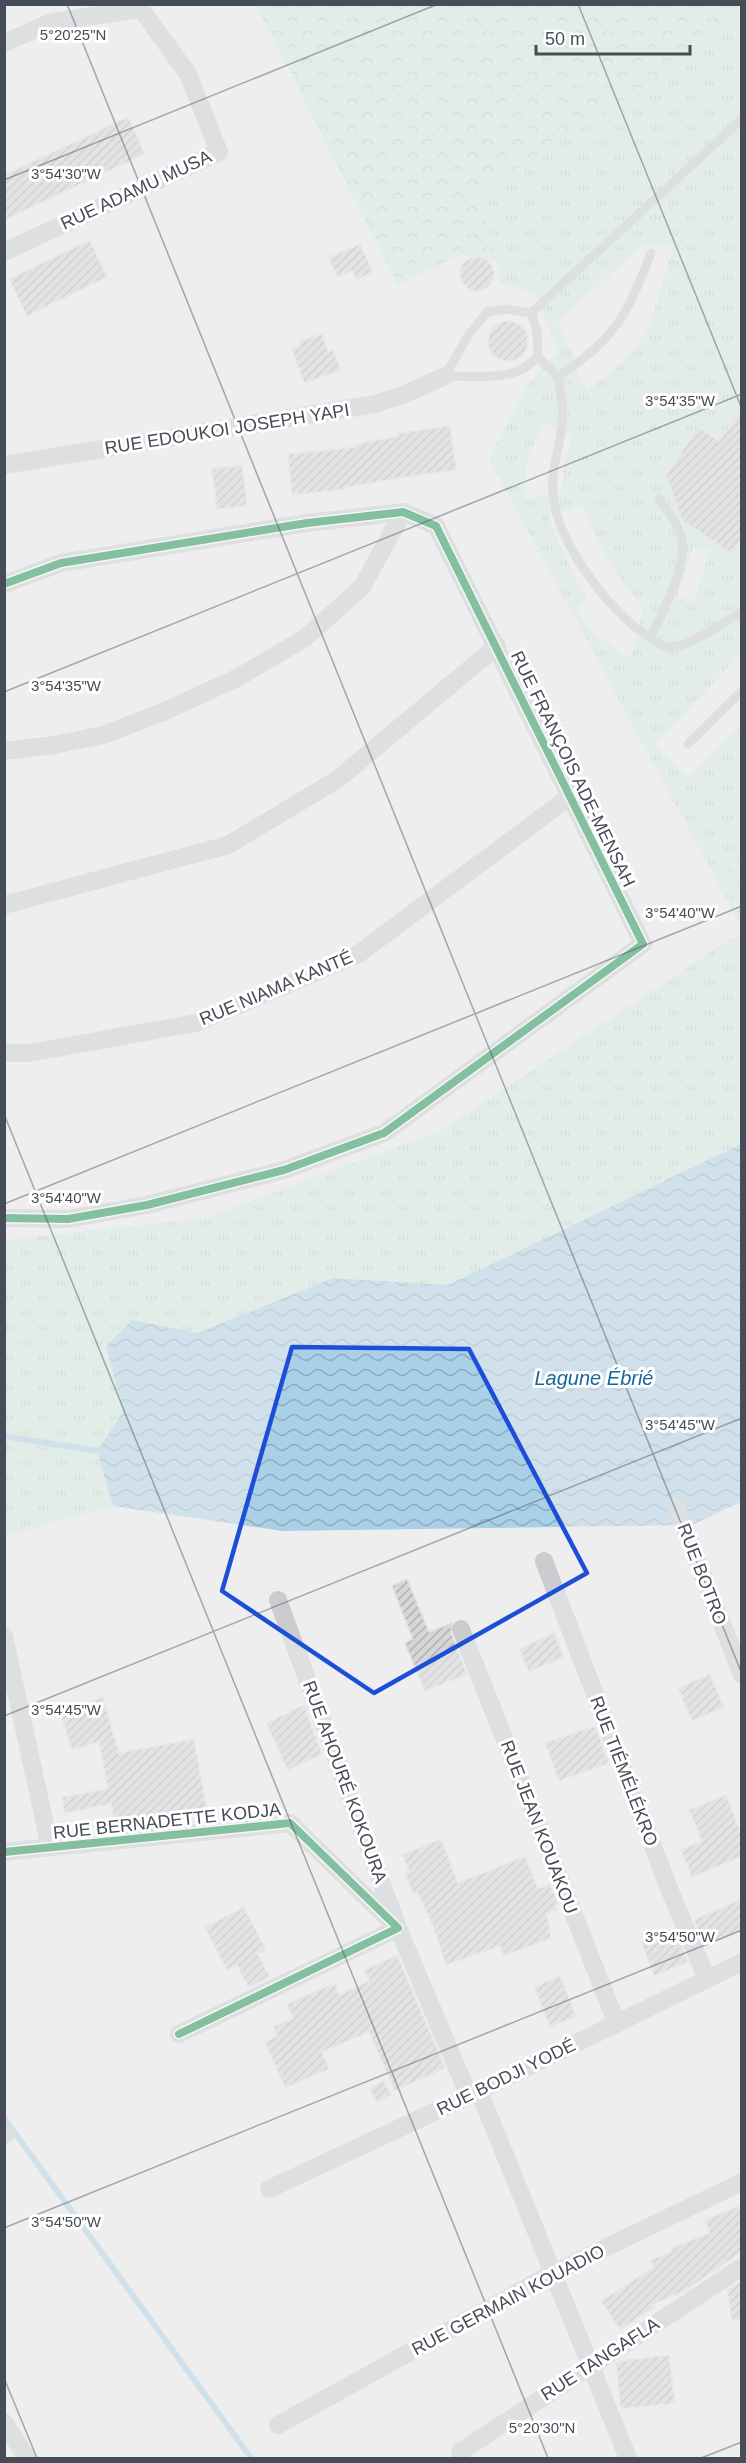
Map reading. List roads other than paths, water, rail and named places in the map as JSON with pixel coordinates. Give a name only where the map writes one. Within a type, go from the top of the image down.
[{"type":"street","name":"RUE ADAMU MUSA","points":[[4,43],[52,22],[141,9],[189,74],[219,152],[4,252]]},
{"type":"street","name":"RUE EDOUKOI JOSEPH YAPI","points":[[4,465],[375,404],[405,394],[445,376]]},
{"type":"street","name":"RUE FRANÇOIS ADE-MENSAH","points":[[4,584],[61,563],[307,523],[403,512],[436,526],[643,944],[384,1133],[284,1170],[147,1205],[68,1219],[4,1218]]},
{"type":"street","points":[[4,751],[56,745],[103,735],[163,712],[237,678],[305,638],[362,587],[403,512]]},
{"type":"street","points":[[4,905],[228,845],[338,779],[497,646]]},
{"type":"street","name":"RUE NIAMA KANTÉ","points":[[4,1053],[29,1053],[196,1023],[357,955],[570,797]]},
{"type":"street","name":"RUE BOTRO","points":[[676,1506],[741,1675]]},
{"type":"street","name":"RUE TIÉMÉLÉKRO","points":[[544,1561],[670,1891],[707,1979]]},
{"type":"street","name":"RUE AHOURÉ KOKOURA","points":[[279,1600],[398,1929],[474,2093],[553,2273],[628,2458]]},
{"type":"street","name":"RUE JEAN KOUAKOU","points":[[461,1629],[617,2024]]},
{"type":"street","points":[[4,1636],[50,1847]]},
{"type":"street","name":"RUE BERNADETTE KODJA","points":[[4,1852],[290,1823],[398,1929]]},
{"type":"street","points":[[179,2034],[398,1929]]},
{"type":"street","name":"RUE BODJI YODÉ","points":[[269,2189],[474,2093],[741,1962]]},
{"type":"street","name":"RUE GERMAIN KOUADIO","points":[[278,2425],[553,2273],[741,2182]]},
{"type":"street","name":"RUE TANGAFLA","points":[[460,2452],[741,2267]]},
{"type":"street","points":[[4,2422],[27,2458]]},
{"type":"lane","points":[[531,313],[741,119]]},
{"type":"lane","points":[[557,377],[593,351],[616,327],[633,299],[651,253]]},
{"type":"lane","points":[[445,376],[469,334],[487,312],[506,309],[531,313]]},
{"type":"lane","points":[[531,313],[537,331],[538,357],[557,377],[565,415],[556,457],[553,495],[573,550],[592,581],[615,609],[650,638],[668,647],[686,644],[741,612]]},
{"type":"lane","points":[[445,376],[517,372],[538,357]]},
{"type":"lane","points":[[650,638],[666,605],[681,560],[682,550],[682,539],[659,499]]},
{"type":"lane","points":[[688,744],[741,692]]},
{"type":"water","name":"Lagune Ébrié","points":[[741,1144],[741,1502],[692,1525],[282,1531],[113,1506],[97,1451],[123,1412],[106,1346],[132,1320],[197,1333],[333,1278],[448,1285]]},
{"type":"waterway","points":[[4,1436],[97,1451],[105,1450]]},
{"type":"waterway","points":[[4,2118],[251,2458]]}]
